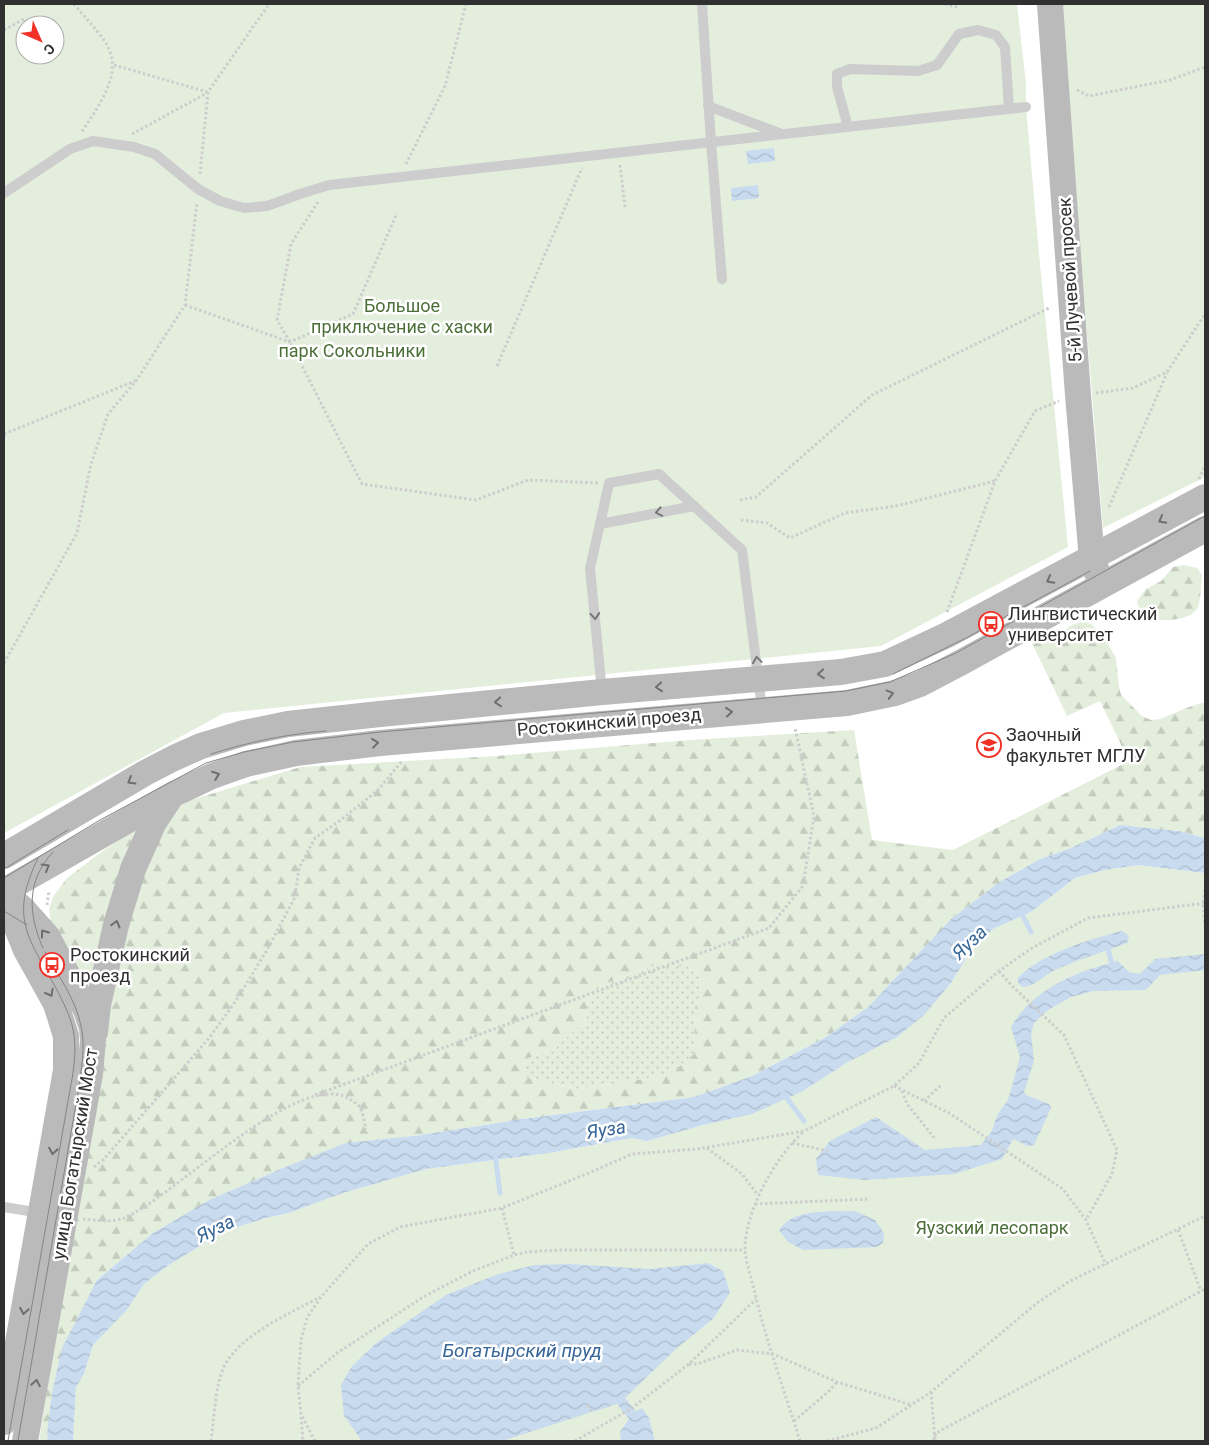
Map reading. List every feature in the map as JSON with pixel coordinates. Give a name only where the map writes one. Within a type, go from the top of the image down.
[{"type":"main road","name":"5-й Лучевой просек","points":[[1050,4],[1091,548],[1100,586]]},
{"type":"main road","name":"Ростокинский проезд","points":[[4,856],[145,773],[201,746],[230,737],[298,723],[602,692],[841,672],[884,664],[946,635],[1205,497]]},
{"type":"main road","name":"Ростокинский проезд","points":[[4,893],[172,795],[212,776],[246,764],[296,753],[380,742],[848,703],[895,692],[920,684],[960,663],[1205,529]]},
{"type":"main road","points":[[93,1040],[98,1005],[116,926],[133,868],[154,822],[172,795]]},
{"type":"main road","name":"улица Богатырский Мост","points":[[4,893],[13,922],[26,950],[56,1004],[66,1036],[67,1054],[59,1216]]},
{"type":"main road","name":"улица Богатырский Мост","points":[[4,893],[24,910],[47,936],[86,1010],[92,1028],[93,1040],[90,1074],[59,1216],[19,1431]]},
{"type":"main road","points":[[4,930],[26,950]]},
{"type":"lane","points":[[702,4],[722,279]]},
{"type":"lane","points":[[848,127],[837,87],[837,74],[850,69],[918,71],[938,65],[959,34],[978,30],[996,35],[1005,47],[1009,109]]},
{"type":"lane","points":[[708,106],[783,134]]},
{"type":"lane","points":[[4,192],[70,149],[93,141],[134,147],[154,154],[198,189],[220,201],[244,208],[267,206],[329,186],[1026,107]]},
{"type":"lane","points":[[602,692],[590,568],[609,483],[659,474],[742,550],[762,709]]},
{"type":"lane","points":[[600,524],[694,506]]},
{"type":"lane","points":[[4,1207],[59,1216]]},
{"type":"path","points":[[70,149],[105,96],[114,65],[108,48],[74,4]]},
{"type":"path","points":[[114,144],[208,92],[268,4]]},
{"type":"path","points":[[399,178],[446,86],[466,4]]},
{"type":"path","points":[[945,4],[957,8]]},
{"type":"path","points":[[4,30],[15,24]]},
{"type":"path","points":[[114,65],[208,92]]},
{"type":"path","points":[[1077,90],[1089,96],[1170,80],[1205,67]]},
{"type":"path","points":[[4,662],[76,532],[91,464],[108,414],[136,381],[185,305],[208,92]]},
{"type":"path","points":[[618,153],[624,207]]},
{"type":"path","points":[[497,366],[588,156]]},
{"type":"path","points":[[329,186],[291,244],[277,320],[362,484],[476,500],[528,480],[609,483]]},
{"type":"path","points":[[185,305],[290,342],[353,314],[397,213]]},
{"type":"path","points":[[740,500],[756,497],[872,395],[1054,306]]},
{"type":"path","points":[[1106,512],[1167,372]]},
{"type":"path","points":[[4,434],[136,381]]},
{"type":"path","points":[[741,520],[766,523],[790,538],[845,513],[896,506],[995,481],[945,617]]},
{"type":"path","points":[[59,1216],[101,1220],[123,1219],[150,1204],[224,1147],[268,1117],[315,1095],[769,928],[803,886],[814,816],[794,720]]},
{"type":"path","points":[[89,1170],[103,1160],[210,1037],[237,999],[267,950],[295,897],[299,868],[315,838],[378,790],[404,758]]},
{"type":"path","points":[[1205,890],[1205,926]]},
{"type":"path","points":[[800,1441],[756,1298],[745,1250],[747,1226],[754,1204],[791,1142],[804,1131],[894,1086],[919,1062],[944,1018],[999,971],[1032,948],[1088,918],[1204,903]]},
{"type":"path","points":[[999,971],[1012,986],[1064,1035],[1117,1150],[1112,1174],[1086,1220]]},
{"type":"path","points":[[924,1101],[941,1085]]},
{"type":"path","points":[[894,1086],[949,1113],[1063,1189],[1086,1220],[1106,1265]]},
{"type":"path","points":[[902,1090],[907,1104],[936,1140]]},
{"type":"path","points":[[315,1095],[344,1094],[360,1106],[366,1129]]},
{"type":"path","points":[[303,1441],[298,1386],[301,1340],[307,1318],[320,1297],[368,1244],[400,1227],[502,1208],[632,1154],[707,1148],[804,1131]]},
{"type":"path","points":[[791,1142],[828,1151]]},
{"type":"path","points":[[707,1148],[742,1174],[758,1195]]},
{"type":"path","points":[[754,1204],[869,1199]]},
{"type":"path","points":[[502,1208],[514,1255]]},
{"type":"path","points":[[827,1441],[876,1428],[931,1392],[1037,1303],[1070,1281],[1205,1216]]},
{"type":"path","points":[[1178,1230],[1201,1291]]},
{"type":"path","points":[[298,1386],[336,1353],[425,1296],[473,1271],[514,1255],[560,1250],[745,1250]]},
{"type":"path","points":[[936,1433],[1205,1289]]},
{"type":"path","points":[[211,1441],[223,1370],[235,1351],[250,1337],[320,1297]]},
{"type":"path","points":[[574,1441],[625,1413],[689,1364],[756,1298]]},
{"type":"path","points":[[689,1364],[697,1364],[737,1350],[773,1354],[837,1382],[912,1405]]},
{"type":"path","points":[[794,1421],[837,1382]]},
{"type":"path","points":[[931,1392],[936,1433],[934,1441]]},
{"type":"path","points":[[588,1405],[592,1412]]},
{"type":"path","points":[[301,1414],[316,1441]]},
{"type":"green space","name":"парк Сокольники","points":[[4,4],[1017,4],[1068,547],[881,646],[224,713],[4,833]]},
{"type":"green space","points":[[1060,4],[1205,4],[1205,477],[1103,528]]},
{"type":"green space","points":[[1184,565],[1197,568],[1202,575],[1198,607],[1194,612],[1183,618],[1150,620],[1139,609],[1137,601],[1146,589],[1161,581],[1173,567]]},
{"type":"green space","points":[[1083,621],[1091,624],[1103,635],[1116,658],[1121,695],[1142,716],[1151,720],[1160,719],[1205,702],[1205,838],[1179,831],[1120,825],[1071,848],[1040,859],[998,883],[951,919],[868,1007],[826,1037],[752,1076],[694,1097],[522,1119],[414,1136],[283,1168],[209,1200],[153,1233],[97,1280],[47,1433],[48,1441],[39,1441],[100,1058],[133,898],[168,814],[191,800],[300,767],[496,756],[690,740],[854,730],[872,840],[953,850],[1129,761],[1100,701],[1067,716],[1032,643],[1055,637],[1072,625]],"holes":[[[652,966],[687,966],[699,977],[702,993],[695,1007],[694,1054],[669,1075],[578,1089],[524,1077],[525,1059],[554,1049],[585,1021],[591,989]]]},
{"type":"green space","points":[[143,825],[89,995],[51,923],[49,909],[53,897],[67,878],[100,853]]},
{"type":"green space","name":"Яузский лесопарк","points":[[1138,865],[1205,873],[1205,1441],[73,1441],[76,1387],[84,1374],[93,1345],[126,1311],[144,1284],[169,1265],[225,1231],[289,1213],[340,1194],[426,1169],[549,1153],[632,1138],[647,1141],[703,1125],[803,1091],[848,1062],[951,983],[971,950],[993,929],[1031,912],[1075,878],[1105,870]]},
{"type":"green space","points":[[652,966],[687,966],[699,977],[702,993],[695,1007],[694,1054],[669,1075],[578,1089],[524,1077],[525,1059],[554,1049],[585,1021],[591,989]]},
{"type":"water","points":[[774,148],[775,161],[748,164],[746,151]]},
{"type":"water","points":[[758,185],[759,198],[732,201],[731,188]]},
{"type":"water","name":"Яуза","points":[[1120,825],[1179,831],[1205,838],[1205,873],[1138,865],[1105,870],[1075,878],[1031,912],[993,929],[971,950],[951,983],[924,1015],[897,1037],[848,1062],[803,1091],[752,1114],[703,1125],[647,1141],[632,1138],[549,1153],[426,1169],[340,1194],[289,1213],[225,1231],[169,1265],[144,1284],[126,1311],[93,1345],[84,1374],[76,1387],[73,1441],[48,1441],[47,1433],[52,1393],[62,1348],[97,1280],[153,1233],[209,1200],[346,1143],[414,1136],[522,1119],[694,1097],[752,1076],[826,1037],[868,1007],[951,919],[998,883],[1040,859],[1071,848]]},
{"type":"water","points":[[1122,931],[1129,938],[1127,943],[1057,969],[1028,986],[1023,987],[1019,984],[1017,979],[1038,962],[1081,943]]},
{"type":"water","points":[[1205,954],[1205,970],[1160,975],[1146,990],[1093,991],[1071,997],[1048,1010],[1034,1023],[1031,1033],[1034,1061],[1024,1092],[1026,1095],[1049,1104],[1051,1108],[1034,1145],[1028,1146],[1013,1139],[1002,1159],[954,1174],[865,1180],[818,1175],[816,1159],[830,1141],[876,1117],[925,1150],[981,1145],[992,1131],[997,1115],[1008,1100],[1020,1057],[1011,1027],[1031,1002],[1072,976],[1103,965],[1118,961],[1129,972],[1140,974],[1155,959]]},
{"type":"water","points":[[824,1211],[855,1211],[875,1220],[884,1233],[883,1243],[877,1247],[803,1250],[787,1241],[779,1230],[794,1217],[803,1214]]},
{"type":"water","name":"Богатырский пруд","points":[[708,1263],[723,1271],[730,1292],[714,1318],[676,1349],[625,1398],[636,1411],[642,1408],[649,1418],[655,1441],[621,1441],[620,1432],[629,1419],[617,1404],[502,1441],[362,1441],[344,1416],[341,1385],[352,1366],[376,1343],[446,1295],[496,1275],[534,1265],[569,1264],[650,1269]]},
{"type":"waterway","points":[[1020,910],[1031,932]]},
{"type":"waterway","points":[[1103,945],[1108,949],[1113,968]]},
{"type":"waterway","points":[[783,1093],[804,1121]]},
{"type":"waterway","points":[[495,1154],[500,1193]]},
{"type":"tram line","points":[[4,878],[100,820],[206,763],[244,752],[293,742],[380,732],[846,691],[890,682],[956,653],[1205,516]]},
{"type":"tram line","points":[[893,674],[966,638],[1090,571]]},
{"type":"tram line","points":[[211,754],[268,739],[326,731]]},
{"type":"tram line","points":[[4,869],[68,830]]},
{"type":"tram line","points":[[43,948],[34,923],[32,898],[38,874],[53,852]]},
{"type":"tram line","points":[[8,1441],[71,1082],[75,1044],[73,1029],[66,1009],[31,941],[26,927],[24,912],[25,896],[29,879],[38,858]]},
{"type":"tram line","points":[[4,911],[27,925]]},
{"type":"tram line","points":[[18,1441],[78,1092],[83,1051],[79,1016],[66,988],[45,952]]},
{"type":"place","name":"Лингвистический университет","points":[[991,624]]},
{"type":"place","name":"Заочный факультет МГЛУ","points":[[989,745]]},
{"type":"place","name":"Ростокинский проезд","points":[[52,965]]},
{"type":"park label","name":"Большое приключение с хаски","points":[[402,316]]}]
